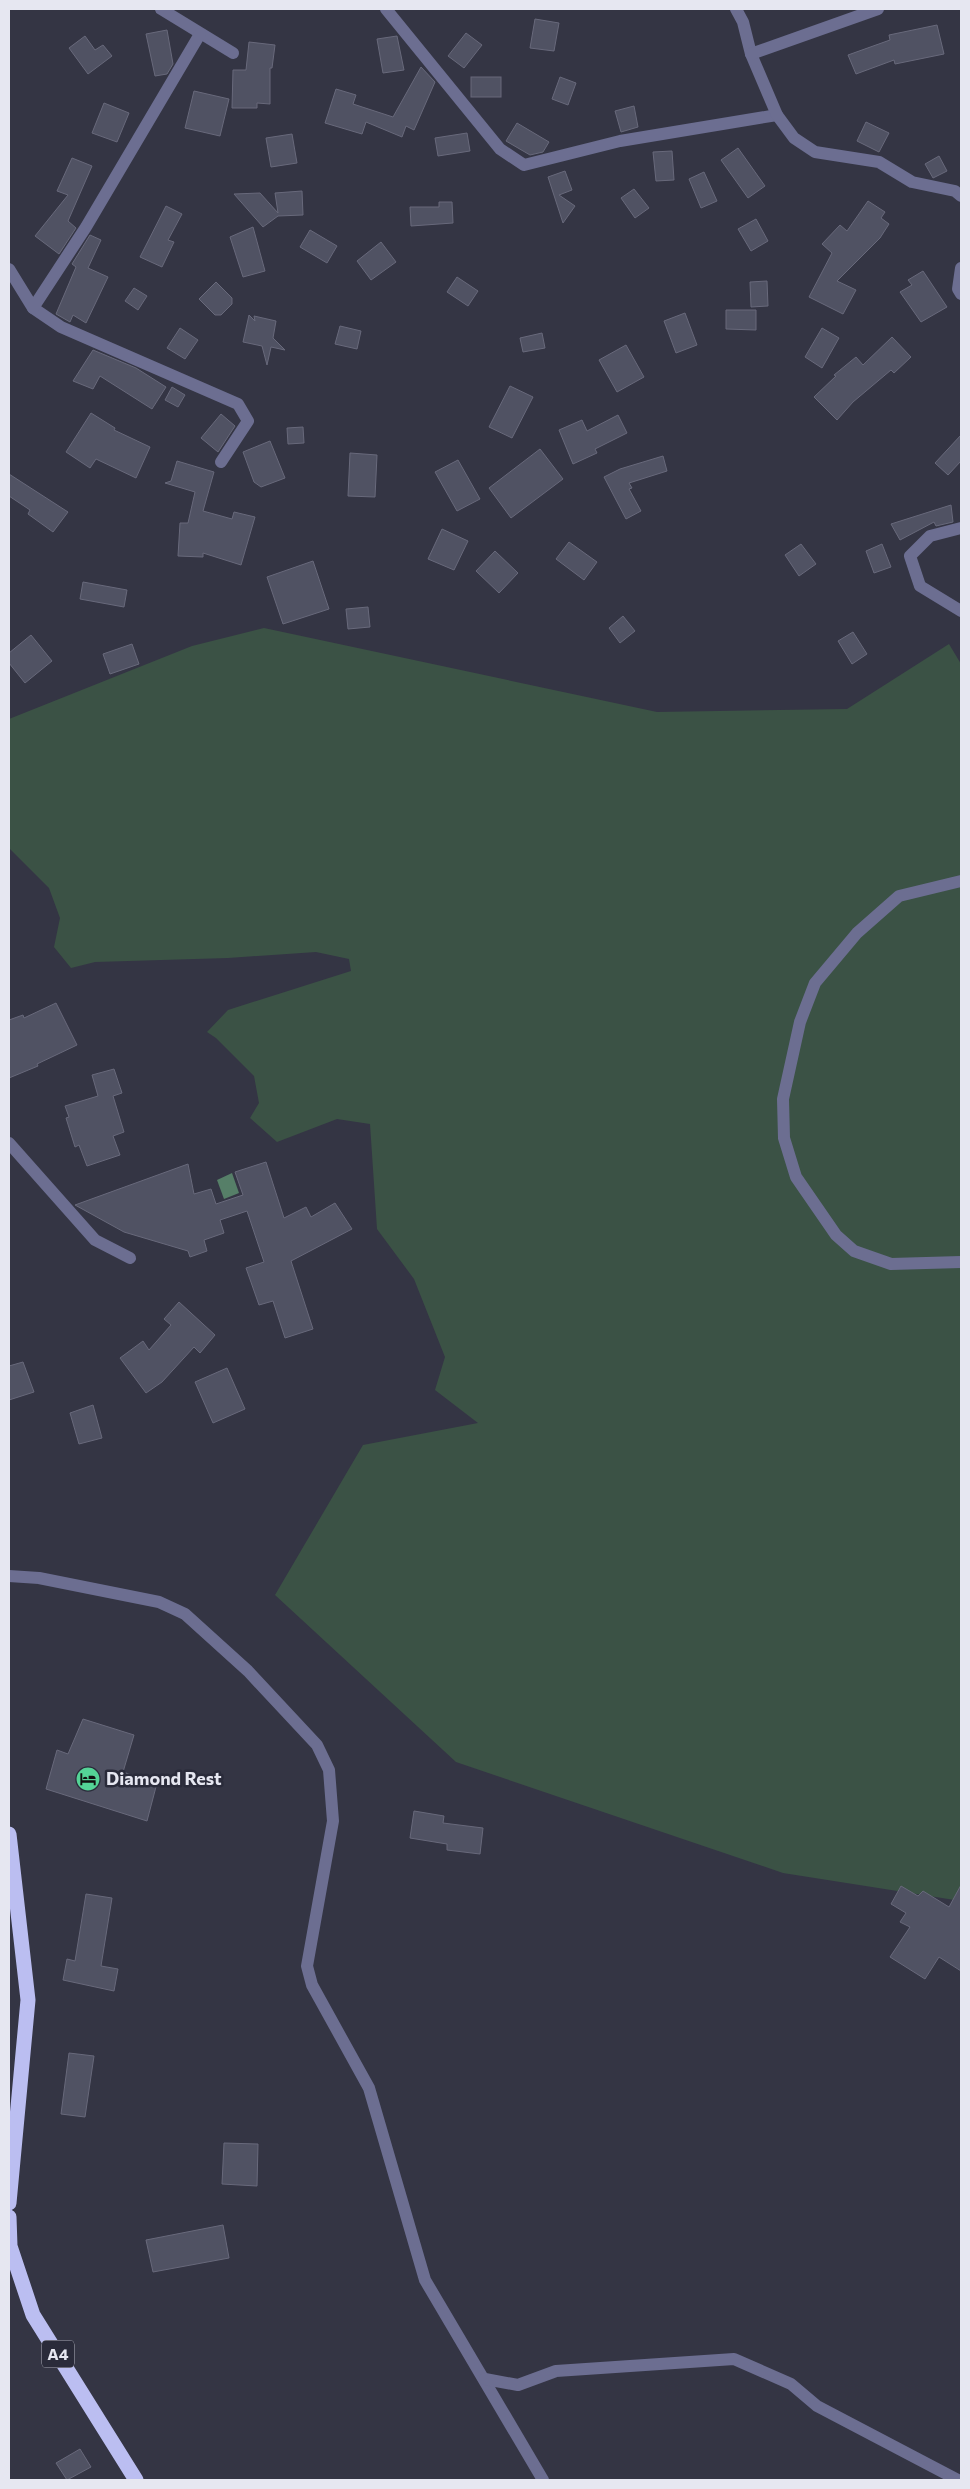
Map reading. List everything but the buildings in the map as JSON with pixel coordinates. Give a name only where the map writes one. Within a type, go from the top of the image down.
[{"type":"highway","points":[[9,1834],[13,1895],[28,2000],[9,2203]]},
{"type":"highway","name":"A4","points":[[9,2217],[10,2246],[33,2315],[136,2480]]},
{"type":"street","points":[[161,9],[233,54]]},
{"type":"street","points":[[386,9],[500,149],[524,165],[620,141],[777,115]]},
{"type":"street","points":[[736,9],[743,22],[751,54],[777,115],[794,138],[815,152],[879,162],[912,182],[955,190],[961,196]]},
{"type":"street","points":[[751,54],[878,9]]},
{"type":"street","points":[[33,308],[86,227],[200,34]]},
{"type":"street","points":[[961,268],[958,289],[961,294]]},
{"type":"street","points":[[9,269],[33,308],[61,327],[238,404],[248,421],[221,462]]},
{"type":"street","points":[[961,528],[930,536],[910,556],[920,586],[961,611]]},
{"type":"street","points":[[961,881],[899,896],[857,933],[816,983],[800,1022],[783,1099],[784,1138],[796,1177],[836,1235],[854,1251],[891,1264],[961,1262]]},
{"type":"street","points":[[9,1143],[94,1240],[130,1258]]},
{"type":"street","points":[[9,1576],[39,1578],[159,1602],[185,1614],[248,1671],[317,1745],[329,1770],[333,1821],[307,1966],[312,1985],[369,2088],[425,2280],[543,2480]]},
{"type":"street","points":[[484,2379],[518,2385],[556,2371],[734,2359],[791,2384],[817,2406],[958,2480]]},
{"type":"shaded area","points":[[264,628],[657,712],[847,709],[949,644],[961,664],[961,1901],[783,1873],[456,1762],[275,1595],[363,1445],[478,1423],[435,1390],[445,1357],[414,1279],[377,1229],[370,1124],[337,1119],[277,1142],[250,1118],[259,1103],[254,1076],[216,1038],[207,1032],[228,1010],[351,971],[349,959],[316,952],[228,958],[95,962],[71,968],[54,947],[60,918],[49,888],[9,848],[9,719],[192,646]]},
{"type":"shaded area","points":[[232,1173],[239,1193],[224,1199],[217,1180]]},
{"type":"place","name":"Diamond Rest","points":[[88,1779]]}]
